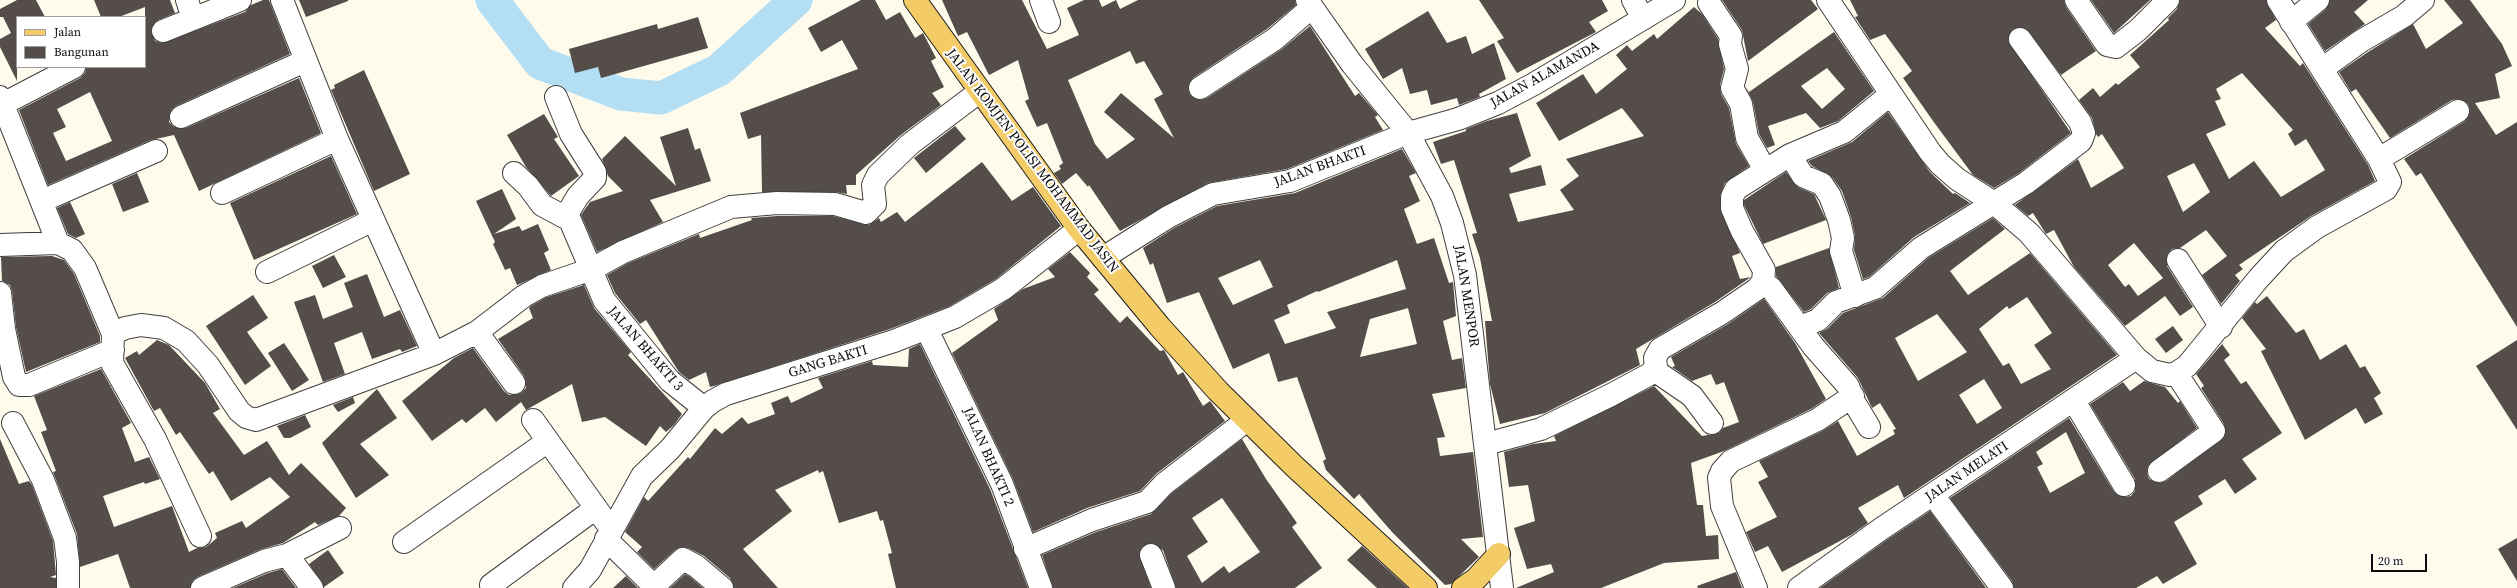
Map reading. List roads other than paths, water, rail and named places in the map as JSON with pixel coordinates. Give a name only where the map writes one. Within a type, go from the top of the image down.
[{"type":"main road","name":"JALAN KOMJEN POLISI MOHAMMAD JASIN","points":[[915,0],[979,92],[1079,229],[1164,333],[1247,420],[1299,471],[1426,588]]},
{"type":"main road","points":[[1463,588],[1476,579],[1499,554]]},
{"type":"street","points":[[163,31],[190,9],[240,0]]},
{"type":"street","points":[[282,0],[337,139],[434,354]]},
{"type":"street","points":[[1041,0],[1048,22]]},
{"type":"street","points":[[1633,0],[1643,19]]},
{"type":"street","name":"JALAN ALAMANDA","points":[[1408,133],[1458,119],[1498,104],[1674,0]]},
{"type":"street","points":[[1828,0],[1940,164],[1957,179],[1994,203],[2029,233],[2136,358],[2157,373],[2176,373],[2187,366],[2221,327],[2259,278],[2284,252],[2317,227],[2387,188],[2390,178],[2379,159],[2278,0]]},
{"type":"street","points":[[2076,0],[2107,45],[2116,47],[2138,30],[2168,0]]},
{"type":"street","points":[[2291,22],[2318,0]]},
{"type":"street","points":[[2322,69],[2349,48],[2404,16],[2423,0]]},
{"type":"street","points":[[1709,3],[1731,36],[1730,44],[1737,69],[1732,88],[1741,104],[1747,138],[1765,170]]},
{"type":"street","points":[[1200,88],[1269,44],[1309,4]]},
{"type":"street","name":"JALAN MENPOR","points":[[1309,4],[1352,64],[1408,133],[1442,196],[1459,247],[1465,275],[1502,588]]},
{"type":"street","points":[[1800,327],[1821,318],[1836,302],[1875,288],[1921,248],[1994,203],[2074,148],[2081,141],[2084,134],[2080,122],[2020,39]]},
{"type":"street","points":[[181,117],[305,61]]},
{"type":"street","points":[[58,243],[1,101],[72,68]]},
{"type":"street","points":[[0,293],[8,350],[14,377],[19,385],[28,385],[113,342],[125,328],[141,325],[164,328],[186,341],[208,365],[239,411],[246,417],[256,420],[434,354],[477,332],[524,296],[542,286],[592,269],[623,252],[731,207],[777,203],[835,204],[866,214],[875,204],[873,186],[878,175],[910,144],[979,92]]},
{"type":"street","points":[[1486,444],[1541,429],[1611,395],[1652,372],[1655,358],[1660,349],[1722,313],[1763,282],[1764,270],[1742,231],[1732,208],[1732,197],[1736,189],[1790,156],[1844,132],[1891,94]]},
{"type":"street","points":[[514,173],[528,186],[542,205],[550,211],[566,216],[578,196],[595,178],[595,172],[571,134],[556,97]]},
{"type":"street","points":[[2379,159],[2458,111]]},
{"type":"street","name":"JALAN BHAKTI","points":[[1103,258],[1120,245],[1168,217],[1213,194],[1290,181],[1408,133]]},
{"type":"street","points":[[222,193],[337,139]]},
{"type":"street","points":[[42,202],[156,152]]},
{"type":"street","points":[[1790,156],[1803,176],[1822,184],[1830,196],[1839,220],[1843,238],[1841,251],[1855,296]]},
{"type":"street","name":"JALAN BHAKTI 3","points":[[566,216],[575,228],[604,300],[645,348],[670,381],[704,408]]},
{"type":"street","points":[[267,272],[373,220]]},
{"type":"street","name":"GANG BAKTI","points":[[584,586],[604,524],[642,476],[670,449],[704,408],[726,394],[927,330],[1003,289],[1079,229]]},
{"type":"street","points":[[0,245],[58,243],[72,250],[86,268],[113,342],[112,363],[119,380],[155,439],[200,536]]},
{"type":"street","points":[[2178,260],[2221,327]]},
{"type":"street","points":[[1763,282],[1771,288],[1800,327],[1848,386],[1854,402],[1869,427]]},
{"type":"street","name":"JALAN BHAKTI 2","points":[[927,330],[1002,484],[1025,549],[1041,588]]},
{"type":"street","points":[[477,332],[514,384]]},
{"type":"street","name":"JALAN MELATI","points":[[1799,588],[1933,495],[2136,358]]},
{"type":"street","points":[[1652,372],[1692,396],[1712,423]]},
{"type":"street","points":[[2159,471],[2214,431],[2176,373]]},
{"type":"street","points":[[1756,588],[1722,506],[1719,478],[1722,471],[1731,462],[1817,420],[1853,396]]},
{"type":"street","points":[[2074,401],[2124,485]]},
{"type":"street","points":[[533,420],[604,524],[654,586],[683,559],[696,566],[722,588]]},
{"type":"street","points":[[1025,549],[1092,520],[1147,502],[1164,484],[1247,420]]},
{"type":"street","points":[[13,423],[43,480],[65,538],[68,562],[68,588]]},
{"type":"street","points":[[404,542],[548,441]]},
{"type":"street","points":[[1933,495],[2002,588]]},
{"type":"street","points":[[491,585],[604,524]]},
{"type":"street","points":[[202,588],[264,561],[287,555],[340,528]]},
{"type":"street","points":[[287,555],[312,588]]},
{"type":"street","points":[[1151,555],[1164,588]]},
{"type":"waterway","points":[[492,0],[540,63],[621,94],[661,98],[719,70],[796,0]]}]
